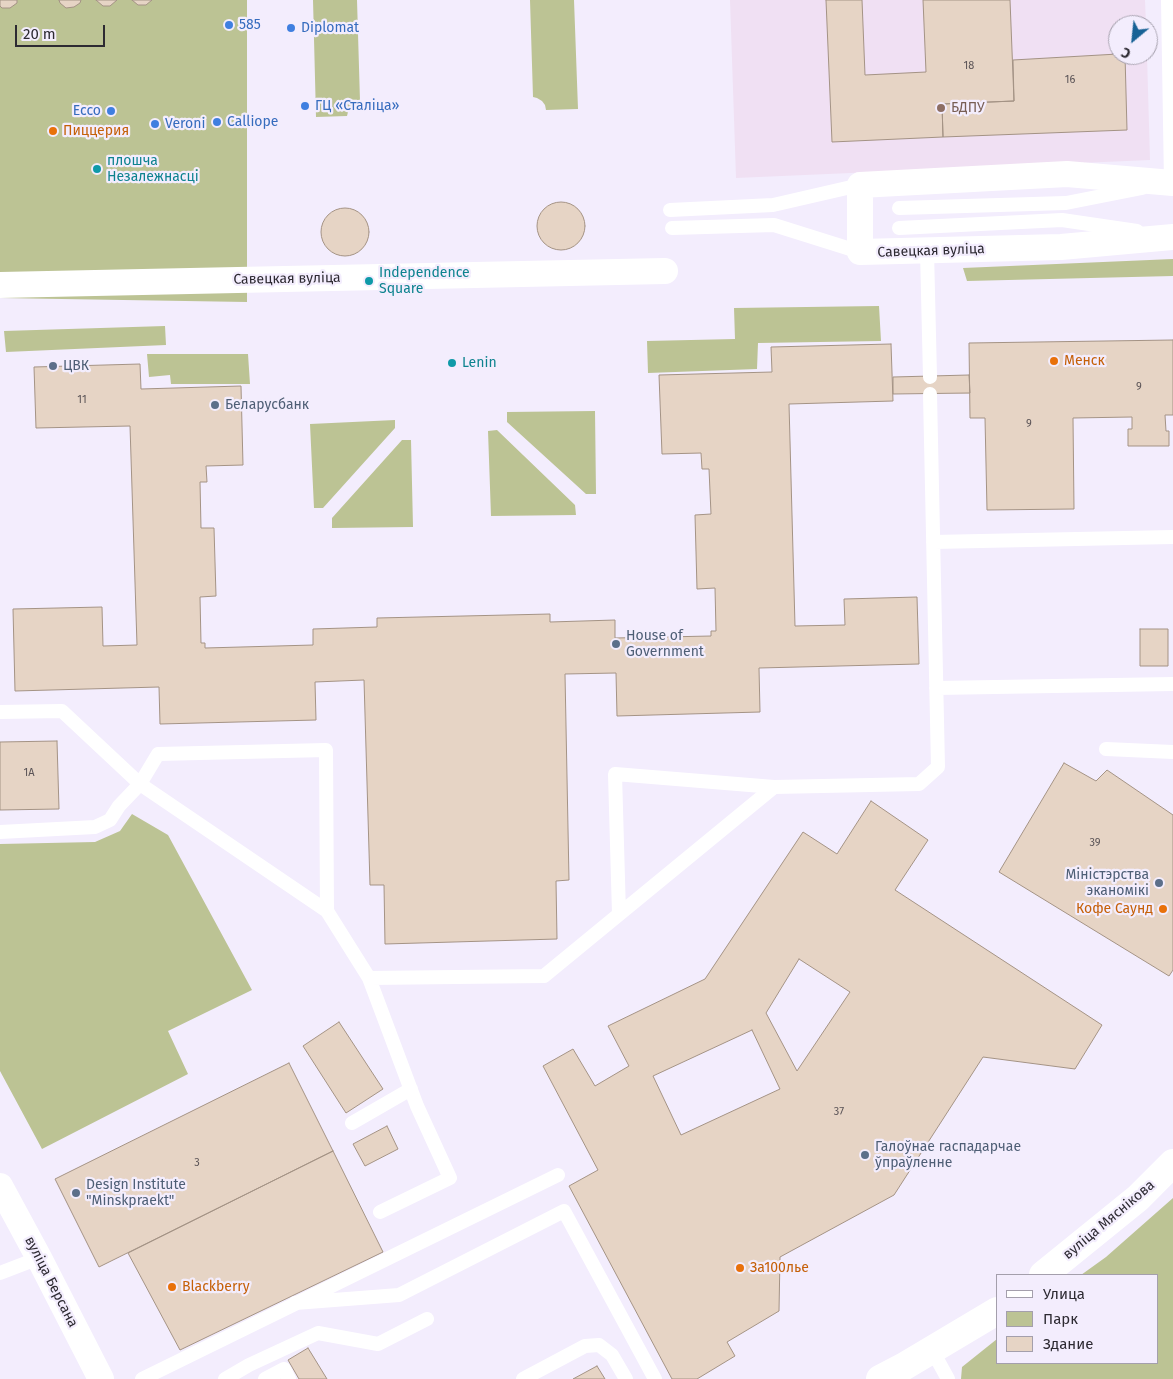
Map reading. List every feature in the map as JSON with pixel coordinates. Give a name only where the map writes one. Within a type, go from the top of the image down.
[{"type":"main road","name":"вуліца Мяснікова","points":[[1044,1274],[1138,1198],[1173,1162]]},
{"type":"main road","points":[[897,1375],[932,1350],[996,1311]]},
{"type":"street","points":[[860,185],[1067,174],[1172,183]]},
{"type":"street","name":"Савецкая вуліца","points":[[860,185],[860,252],[1061,247],[1173,237]]},
{"type":"street","name":"Савецкая вуліца","points":[[0,285],[665,271]]},
{"type":"street","name":"вуліца Берсана","points":[[0,1186],[101,1379]]},
{"type":"lane","points":[[899,208],[1066,203],[1172,183],[1168,0]]},
{"type":"lane","points":[[670,210],[773,205],[860,185]]},
{"type":"lane","points":[[899,228],[1062,220],[1173,237]]},
{"type":"lane","points":[[672,228],[774,225],[860,252]]},
{"type":"lane","points":[[927,251],[930,377]]},
{"type":"lane","points":[[619,914],[615,774],[774,786],[919,784],[938,767],[930,394]]},
{"type":"lane","points":[[933,542],[1173,537]]},
{"type":"lane","points":[[936,688],[1173,684]]},
{"type":"lane","points":[[0,712],[62,711],[140,784],[327,911],[369,978],[417,1106],[450,1178],[380,1212]]},
{"type":"lane","points":[[1106,749],[1173,752]]},
{"type":"lane","points":[[0,832],[95,827],[110,820],[119,806],[140,784],[158,754],[326,750],[327,911]]},
{"type":"lane","points":[[369,978],[544,976],[774,786]]},
{"type":"lane","points":[[352,1123],[411,1089]]},
{"type":"lane","points":[[142,1379],[558,1175]]},
{"type":"lane","points":[[295,1303],[399,1295],[564,1211],[655,1379]]},
{"type":"lane","points":[[0,1273],[39,1258]]},
{"type":"lane","points":[[225,1379],[318,1333],[378,1344],[427,1319]]},
{"type":"lane","points":[[524,1379],[585,1346],[599,1345],[612,1354],[626,1379]]},
{"type":"lane","points":[[932,1350],[948,1379]]},
{"type":"lane","points":[[265,1379],[284,1369],[289,1379]]},
{"type":"shaded area","name":"БДПУ","points":[[730,0],[1145,0],[1146,15],[1108,15],[1108,65],[1147,65],[1150,160],[736,178]]},
{"type":"green space","points":[[0,0],[247,0],[247,302],[0,298]]},
{"type":"green space","points":[[313,0],[357,0],[360,101],[351,106],[347,116],[316,117]]},
{"type":"green space","points":[[530,0],[574,0],[578,109],[546,110],[542,101],[533,97]]},
{"type":"green space","points":[[1173,259],[1173,276],[967,281],[963,268]]},
{"type":"green space","points":[[879,306],[881,341],[758,343],[757,369],[648,373],[647,341],[735,339],[734,308]]},
{"type":"green space","points":[[165,326],[166,345],[6,352],[4,331]]},
{"type":"green space","points":[[147,354],[248,354],[250,384],[171,384],[170,375],[149,377]]},
{"type":"green space","points":[[595,411],[596,494],[586,494],[507,422],[507,412]]},
{"type":"green space","points":[[395,420],[395,428],[323,508],[314,508],[310,424]]},
{"type":"green space","points":[[497,430],[575,505],[576,515],[491,516],[488,431]]},
{"type":"green space","points":[[402,440],[411,440],[413,527],[332,528],[332,518]]},
{"type":"green space","points":[[132,814],[168,835],[252,990],[168,1031],[188,1074],[42,1149],[0,1071],[0,844],[95,842],[120,831]]},
{"type":"green space","points":[[1173,1198],[1173,1379],[961,1379],[962,1367],[996,1340],[996,1364],[1158,1364],[1158,1274],[1082,1274],[1106,1257]]},
{"type":"building","points":[[0,0],[17,0],[17,3],[10,8],[2,8]]},
{"type":"building","points":[[59,0],[81,0],[74,7],[66,8]]},
{"type":"building","points":[[96,0],[117,0],[110,6],[103,6]]},
{"type":"building","points":[[132,0],[152,0],[146,5],[138,5]]},
{"type":"building","points":[[826,0],[862,0],[865,75],[926,72],[923,0],[1010,0],[1014,101],[942,104],[943,137],[832,142]]},
{"type":"building","points":[[1108,55],[1108,65],[1125,65],[1127,130],[943,137],[942,104],[1014,101],[1013,60]]},
{"type":"building","points":[[556,202],[566,202],[578,209],[585,221],[585,231],[578,243],[566,250],[556,250],[548,246],[541,239],[537,231],[537,221],[541,213],[548,206]]},
{"type":"building","points":[[340,208],[350,208],[362,215],[369,227],[369,237],[362,249],[350,256],[340,256],[332,252],[325,245],[321,237],[321,227],[325,219],[332,212]]},
{"type":"building","points":[[1173,340],[1173,415],[1165,415],[1166,431],[1169,431],[1169,446],[1128,446],[1128,429],[1132,429],[1132,417],[1073,418],[1074,509],[987,510],[985,418],[970,418],[969,343]]},
{"type":"building","name":"House of Government","points":[[891,344],[893,401],[789,404],[795,626],[845,625],[844,599],[917,597],[919,664],[759,668],[760,712],[617,716],[616,673],[565,674],[569,880],[556,881],[557,939],[385,944],[384,885],[370,885],[364,680],[315,682],[316,720],[160,724],[159,687],[15,691],[13,609],[102,607],[103,646],[137,645],[130,426],[36,428],[34,367],[140,364],[141,389],[241,386],[243,465],[206,466],[207,482],[200,482],[201,528],[214,528],[216,596],[200,597],[201,643],[205,643],[205,648],[313,645],[313,629],[377,627],[377,618],[550,614],[550,622],[615,620],[615,638],[711,636],[711,631],[716,631],[715,588],[697,589],[695,515],[711,514],[709,469],[702,469],[701,453],[662,454],[659,375],[772,372],[771,347]]},
{"type":"building","points":[[969,375],[970,393],[893,394],[893,377]]},
{"type":"building","points":[[1140,629],[1168,629],[1168,666],[1140,666]]},
{"type":"building","points":[[57,741],[59,809],[0,810],[0,742]]},
{"type":"building","points":[[1064,763],[1096,781],[1107,770],[1173,815],[1173,970],[1169,976],[999,872]]},
{"type":"building","points":[[871,801],[928,840],[895,890],[1102,1025],[1075,1069],[983,1057],[894,1195],[780,1257],[779,1311],[727,1342],[735,1356],[697,1379],[672,1379],[569,1186],[598,1170],[543,1066],[573,1049],[595,1086],[629,1066],[608,1026],[705,979],[803,832],[837,854]],"holes":[[[799,959],[850,992],[797,1071],[766,1013]],[[752,1030],[780,1089],[681,1135],[653,1076]]]},
{"type":"building","points":[[339,1022],[383,1089],[346,1113],[303,1046]]},
{"type":"building","points":[[289,1063],[333,1151],[99,1267],[55,1179]]},
{"type":"building","points":[[387,1126],[398,1149],[365,1166],[353,1144]]},
{"type":"building","points":[[333,1151],[383,1252],[180,1350],[128,1253]]},
{"type":"building","points":[[308,1348],[327,1379],[299,1379],[288,1360]]},
{"type":"building","points":[[597,1366],[605,1379],[573,1379]]},
{"type":"place","name":"585","points":[[229,25]]},
{"type":"place","name":"Diplomat","points":[[291,28]]},
{"type":"place","name":"ГЦ «Сталіца»","points":[[305,106]]},
{"type":"place","name":"БДПУ","points":[[941,108]]},
{"type":"place","name":"Ecco","points":[[111,111]]},
{"type":"place","name":"Calliope","points":[[217,122]]},
{"type":"place","name":"Veroni","points":[[155,124]]},
{"type":"place","name":"Пиццерия","points":[[53,131]]},
{"type":"place","name":"плошча Незалежнасці","points":[[97,169]]},
{"type":"place","name":"Independence Square","points":[[369,281]]},
{"type":"place","name":"Менск","points":[[1054,361]]},
{"type":"place","name":"Lenin","points":[[452,363]]},
{"type":"place","name":"ЦВК","points":[[53,366]]},
{"type":"place","name":"Беларусбанк","points":[[215,405]]},
{"type":"place","name":"House of Government","points":[[616,644]]},
{"type":"place","name":"Міністэрства эканомікі","points":[[1159,883]]},
{"type":"place","name":"Кофе Саунд","points":[[1163,909]]},
{"type":"place","name":"Галоўнае гаспадарчае ўпраўленне","points":[[865,1155]]},
{"type":"place","name":"Design Institute \"Minskpraekt\"","points":[[76,1193]]},
{"type":"place","name":"За100лье","points":[[740,1268]]},
{"type":"place","name":"Blackberry","points":[[172,1287]]}]
